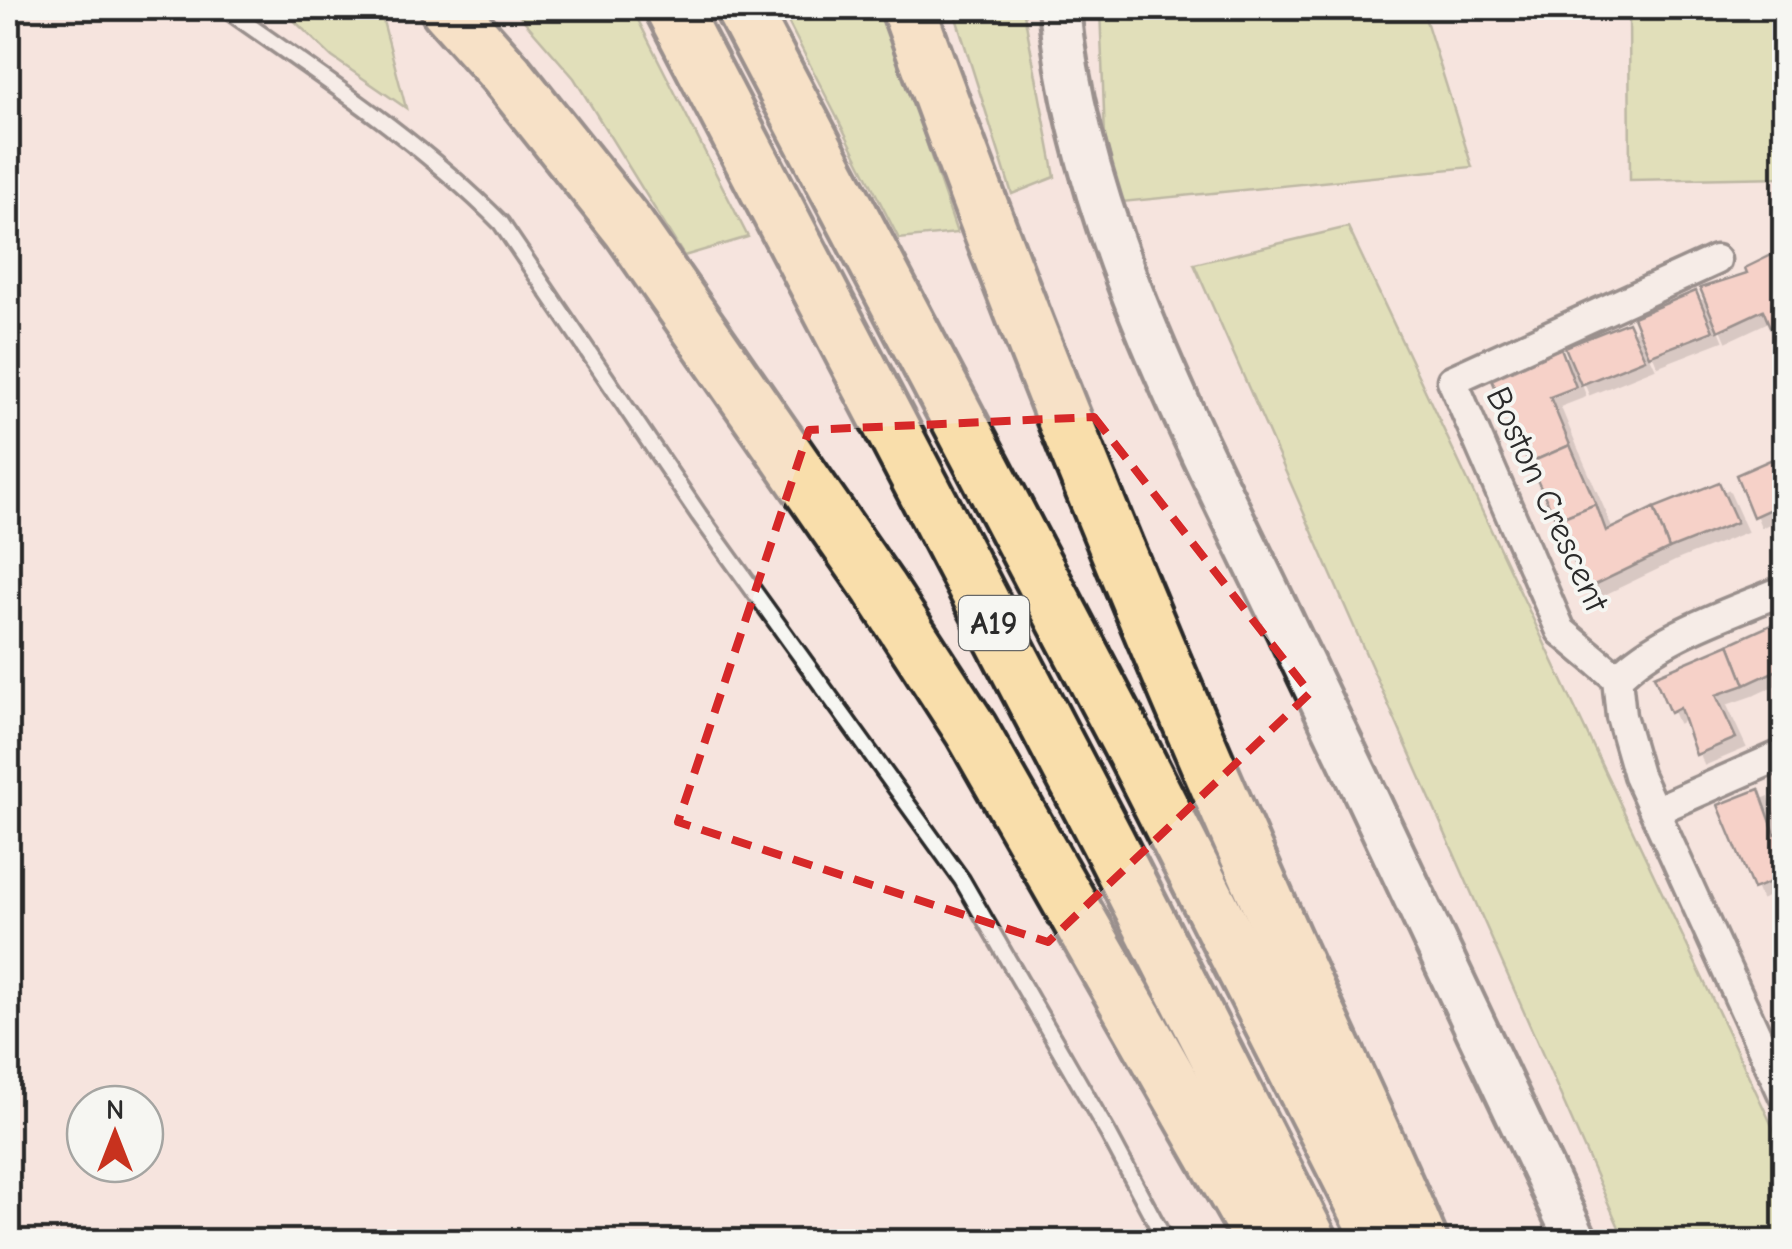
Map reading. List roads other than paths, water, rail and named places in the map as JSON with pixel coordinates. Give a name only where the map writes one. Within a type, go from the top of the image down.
[{"type":"highway","points":[[447,8],[506,74],[628,228],[880,588],[972,730],[1264,1242]]},
{"type":"highway","name":"A19","points":[[672,8],[1090,808],[1310,1242]]},
{"type":"highway","name":"A19","points":[[742,8],[1135,756],[1382,1242]]},
{"type":"highway","points":[[908,8],[972,184],[1101,508],[1278,924],[1421,1242]]},
{"type":"street","points":[[1059,8],[1072,100],[1126,277],[1206,460],[1577,1242]]},
{"type":"street","name":"Boston Crescent","points":[[1618,678],[1561,632],[1452,380],[1716,260]]},
{"type":"street","points":[[1784,590],[1635,660],[1618,678],[1621,716],[1638,775],[1784,1096]]},
{"type":"street","points":[[1657,810],[1784,754]]},
{"type":"lane","points":[[224,8],[372,112],[474,195],[501,223],[699,515],[962,880],[1166,1242]]}]
